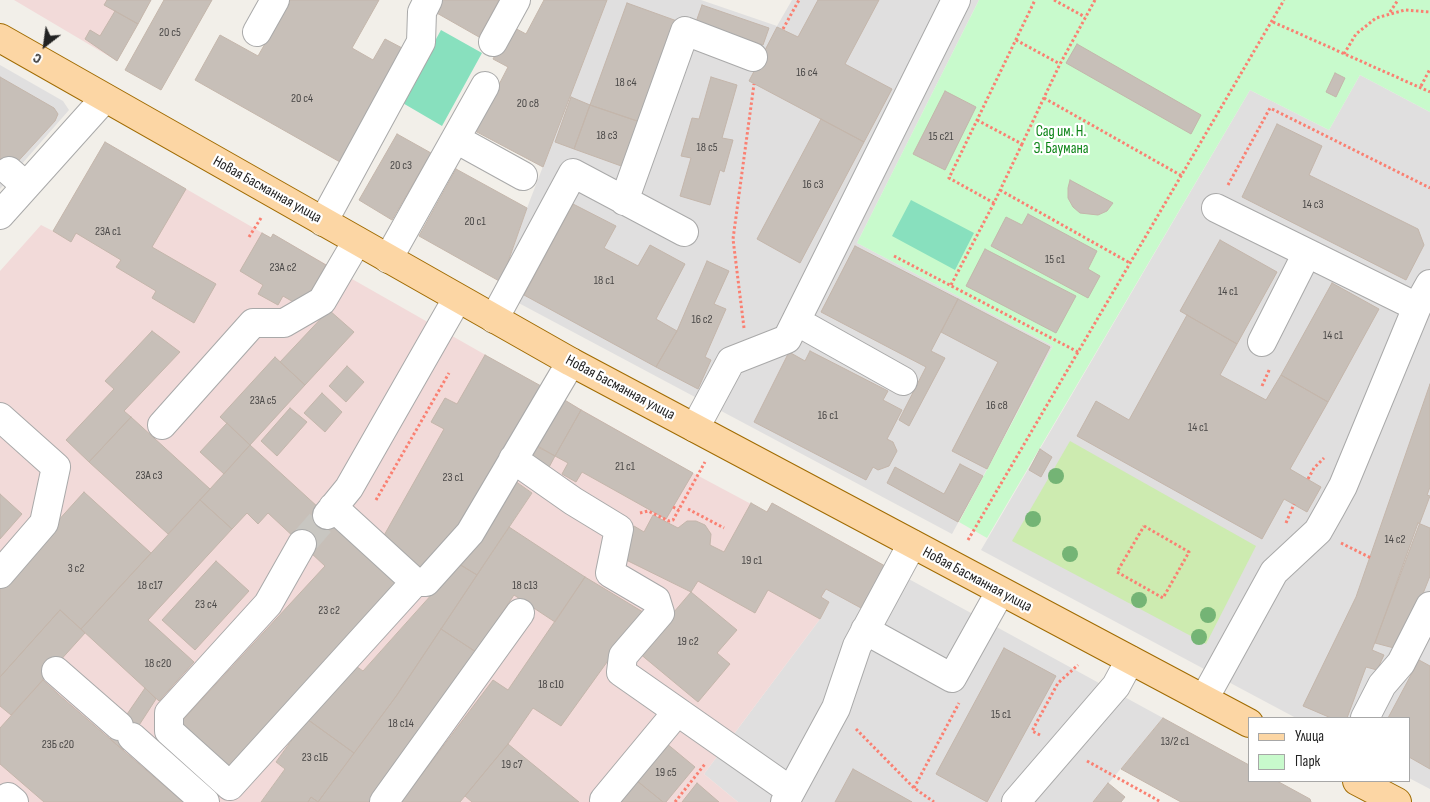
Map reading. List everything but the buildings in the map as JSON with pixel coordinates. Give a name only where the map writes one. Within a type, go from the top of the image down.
[{"type":"main road","name":"Новая Басманная улица","points":[[0,38],[571,362],[1248,722]]},
{"type":"main road","points":[[1359,782],[1387,800]]},
{"type":"street","points":[[257,32],[275,0]]},
{"type":"street","points":[[323,222],[421,42],[422,12],[428,0]]},
{"type":"street","points":[[493,42],[516,0]]},
{"type":"street","points":[[695,428],[731,361],[748,356],[786,339],[956,0]]},
{"type":"street","points":[[624,200],[685,31],[754,70]]},
{"type":"street","points":[[388,259],[485,86]]},
{"type":"street","points":[[0,216],[18,178],[105,98]]},
{"type":"street","points":[[456,139],[523,176]]},
{"type":"street","points":[[494,319],[572,173],[684,232]]},
{"type":"street","points":[[1204,699],[1274,572],[1318,531],[1343,486],[1423,296],[1307,253],[1216,208]]},
{"type":"street","points":[[162,425],[253,323],[284,323],[322,301],[357,241]]},
{"type":"street","points":[[1262,342],[1307,253]]},
{"type":"street","points":[[457,299],[349,488],[330,511],[416,582],[426,582],[470,532],[571,362]]},
{"type":"street","points":[[796,321],[904,381]]},
{"type":"street","points":[[0,417],[56,467],[44,523],[0,574]]},
{"type":"street","points":[[513,459],[573,501],[619,529],[610,573],[656,600],[660,613],[623,656],[621,672],[721,744],[788,796],[836,708],[857,646],[912,544]]},
{"type":"street","points":[[129,735],[169,713],[268,604],[302,544]]},
{"type":"street","points":[[169,713],[170,731],[230,786],[416,582]]},
{"type":"street","points":[[866,630],[952,678],[1000,592]]},
{"type":"street","points":[[1366,717],[1382,685],[1401,663],[1430,606]]},
{"type":"street","points":[[384,802],[520,613]]},
{"type":"street","points":[[1016,802],[1116,686],[1130,660]]},
{"type":"street","points":[[56,671],[206,802]]},
{"type":"street","points":[[604,800],[677,712]]},
{"type":"street","points":[[4,802],[8,797],[14,802]]},
{"type":"path","points":[[783,29],[799,0]]},
{"type":"path","points":[[994,203],[949,178],[1036,0]]},
{"type":"path","points":[[1054,0],[1086,17]]},
{"type":"path","points":[[951,285],[994,203],[1060,64],[1095,0]]},
{"type":"path","points":[[968,540],[1284,0]]},
{"type":"path","points":[[1390,13],[1398,0]]},
{"type":"path","points":[[1344,54],[1356,34],[1376,18],[1405,10],[1430,12]]},
{"type":"path","points":[[1272,22],[1421,86],[1430,92]]},
{"type":"path","points":[[1016,40],[1060,64]]},
{"type":"path","points":[[1421,86],[1430,69]]},
{"type":"path","points":[[748,356],[733,240],[754,70]]},
{"type":"path","points":[[1044,98],[1182,176]]},
{"type":"path","points":[[1216,208],[1270,108],[1430,188]]},
{"type":"path","points":[[977,120],[1022,144]]},
{"type":"path","points":[[1000,190],[1130,263]]},
{"type":"path","points":[[249,237],[261,218]]},
{"type":"path","points":[[894,256],[1078,352]]},
{"type":"path","points":[[669,521],[673,520],[706,462]]},
{"type":"path","points":[[673,507],[679,510]]},
{"type":"path","points":[[688,509],[724,528]]},
{"type":"path","points":[[1144,526],[1189,552],[1163,598],[1117,572],[1144,526]]},
{"type":"path","points":[[1318,531],[1371,558]]},
{"type":"path","points":[[914,788],[959,704],[952,678]]},
{"type":"path","points":[[836,708],[914,788],[927,800],[934,802]]},
{"type":"path","points":[[675,802],[721,744]]},
{"type":"shaded area","points":[[14,0],[151,0],[117,61]]},
{"type":"shaded area","points":[[607,0],[701,0],[777,26],[792,0],[979,0],[857,243],[1053,346],[952,534],[498,292],[527,208]]},
{"type":"shaded area","points":[[0,65],[63,101],[69,110],[0,189]]},
{"type":"shaded area","points":[[1360,75],[1430,112],[1430,789],[1410,779],[1410,717],[1294,717],[981,550],[1250,90],[1329,130]]},
{"type":"shaded area","points":[[105,142],[271,238],[273,234],[693,473],[766,512],[772,503],[885,566],[861,608],[826,589],[822,597],[829,602],[820,619],[704,774],[738,802],[308,802],[318,801],[397,695],[532,493],[515,481],[459,564],[363,671],[349,662],[276,762],[285,769],[261,802],[0,802],[0,271],[41,225],[53,231]]},
{"type":"shaded area","points":[[885,566],[1163,718],[1093,802],[738,802],[704,774],[820,619],[829,602],[821,597],[826,589]]},
{"type":"green space","name":"Сад им. Н. Э. Баумана","points":[[979,0],[1430,0],[1430,112],[1360,75],[1329,130],[1250,90],[987,538],[959,522],[1053,346],[857,243]]},
{"type":"green space","points":[[441,30],[482,53],[442,126],[401,102]]},
{"type":"green space","points":[[911,200],[974,233],[955,270],[892,236]]},
{"type":"green space","points":[[1070,441],[1256,546],[1206,644],[1012,541]]},
{"type":"tunnel","points":[[302,544],[327,515]]}]
